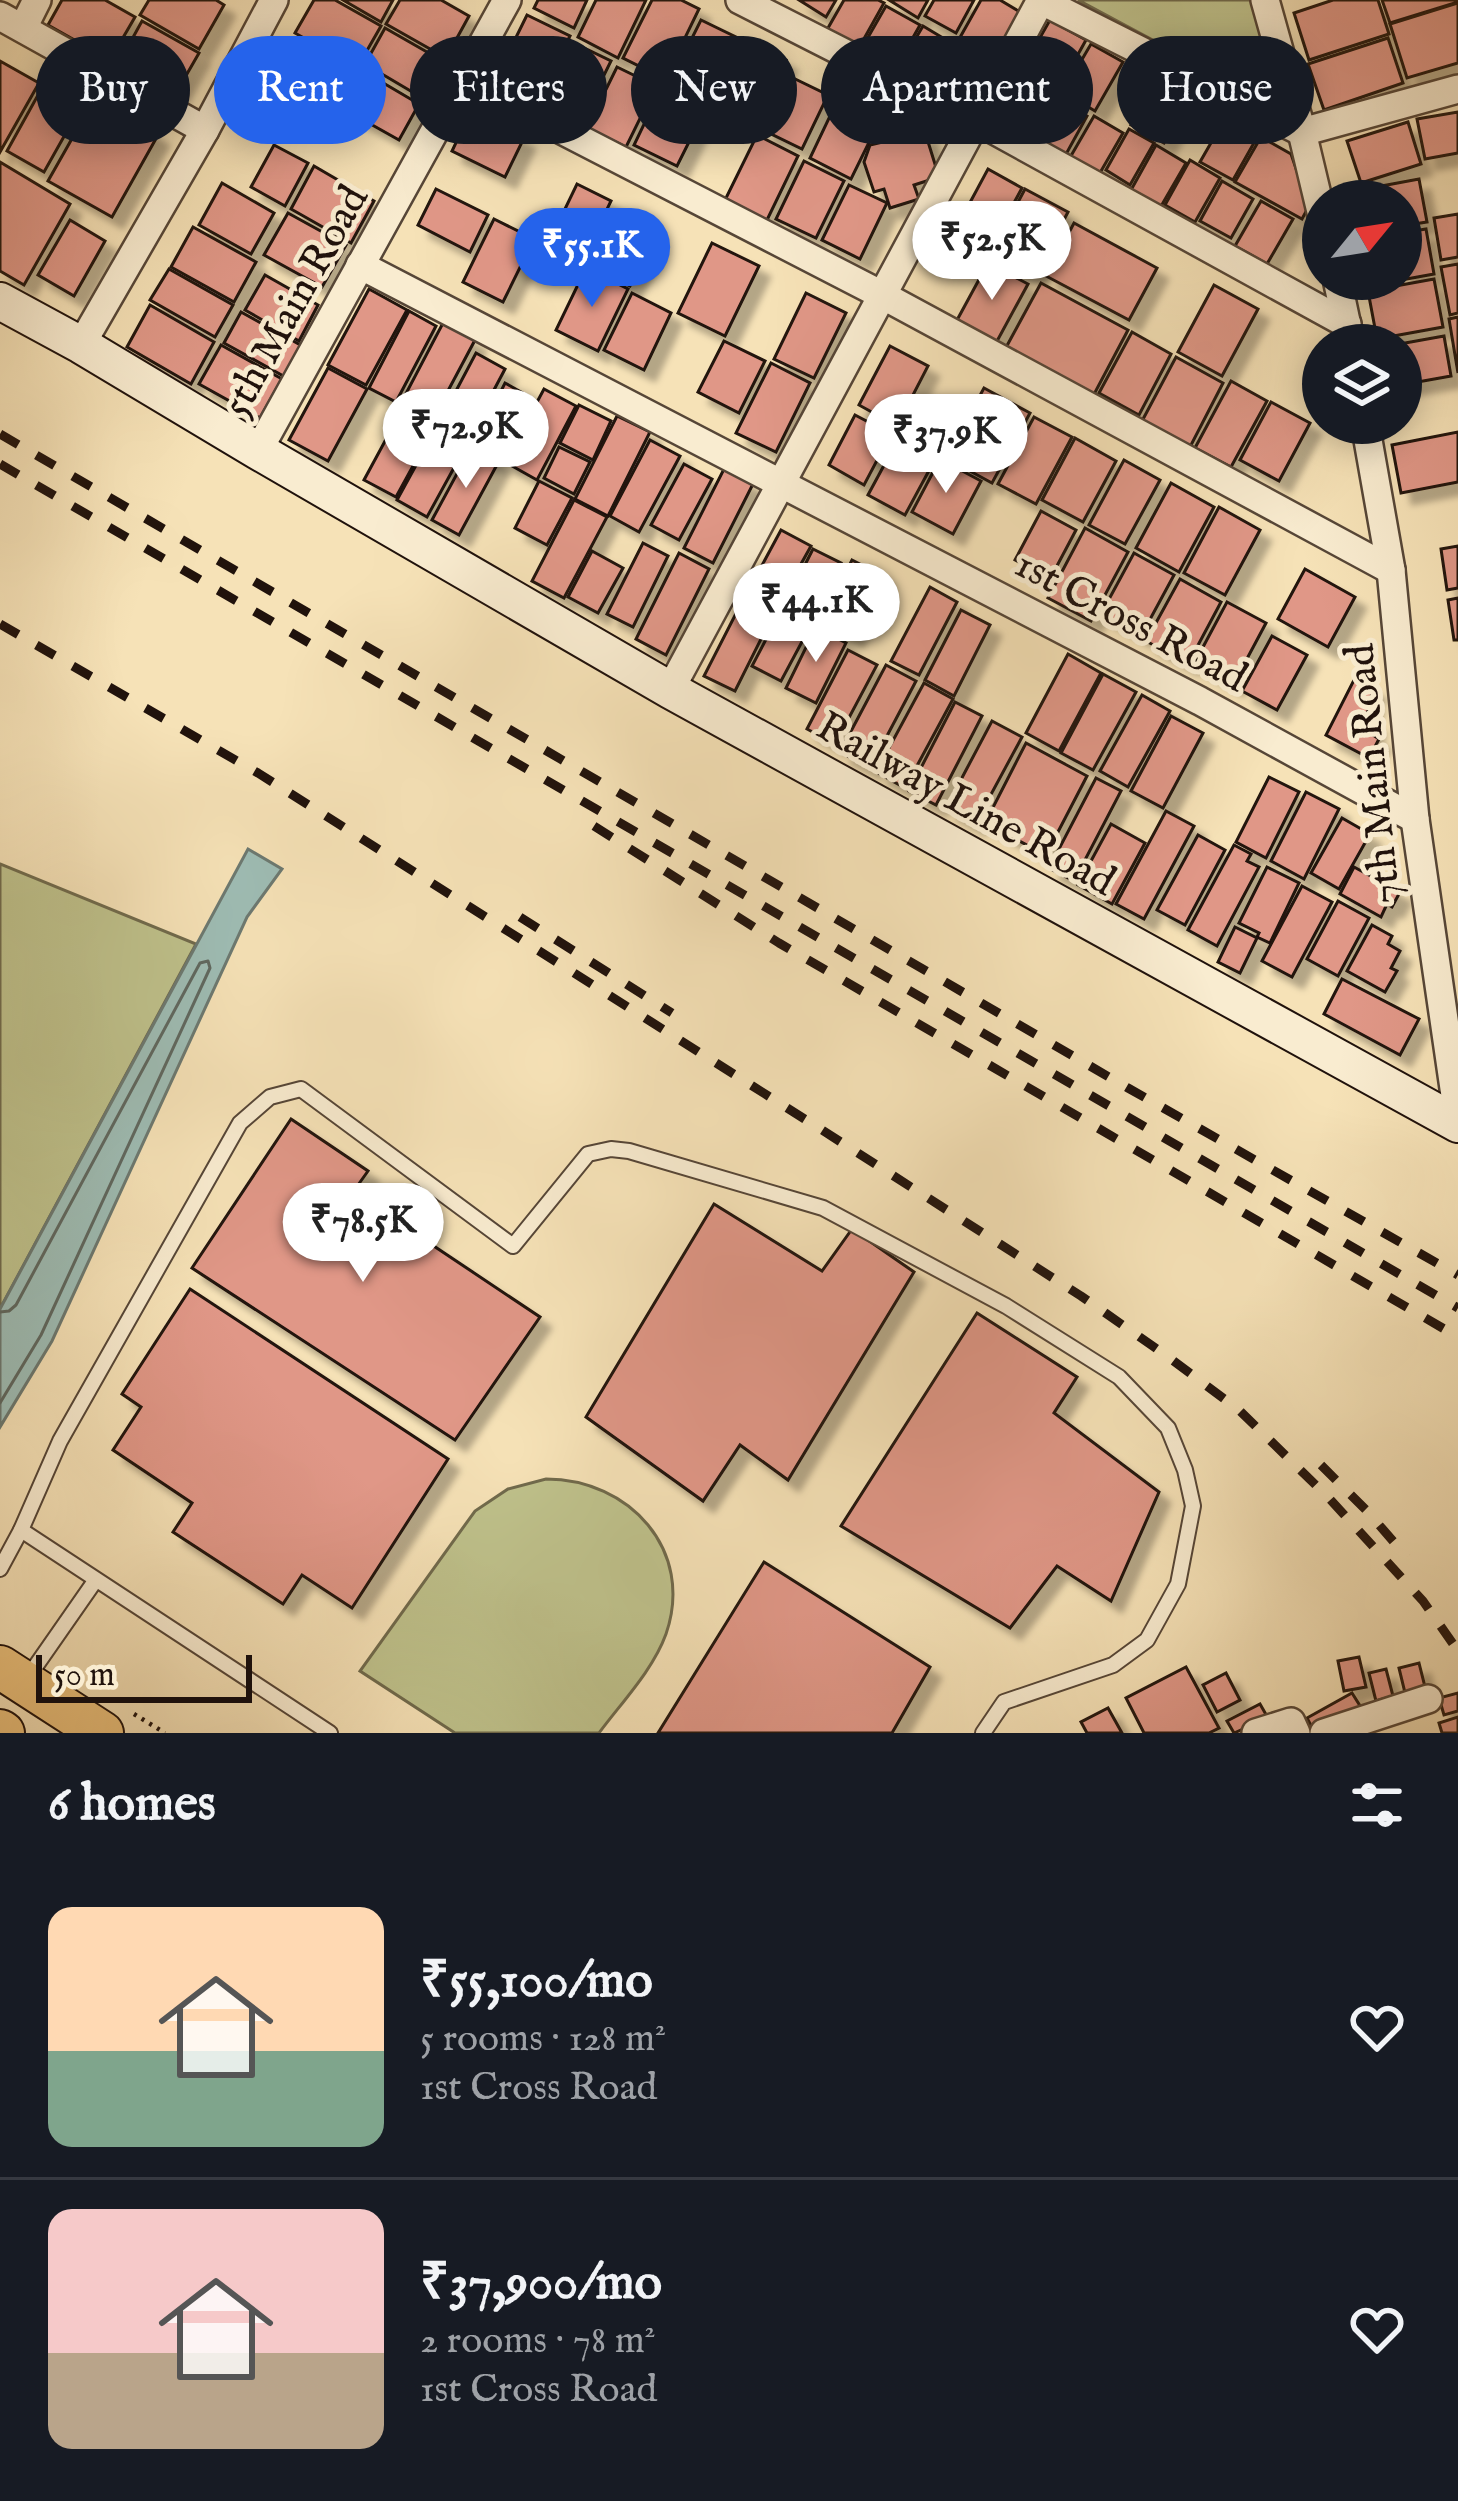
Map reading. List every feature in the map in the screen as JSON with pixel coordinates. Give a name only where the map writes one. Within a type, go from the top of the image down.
[{"type":"main road","name":"Railway Line Road","points":[[0,301],[670,691],[1458,1120]]},
{"type":"main road","points":[[12,1675],[102,1733]]},
{"type":"street","points":[[37,0],[11,22],[205,130]]},
{"type":"street","points":[[81,344],[274,0]]},
{"type":"street","name":"5th Main Road","points":[[487,36],[507,0]]},
{"type":"street","points":[[740,0],[821,41]]},
{"type":"street","points":[[1022,36],[1041,0],[1117,38]]},
{"type":"street","points":[[1265,0],[1275,36]]},
{"type":"street","points":[[1314,128],[1458,89]]},
{"type":"street","name":"5th Main Road","points":[[258,451],[428,144]]},
{"type":"street","points":[[590,144],[882,295],[1391,570]]},
{"type":"street","points":[[670,691],[963,144]]},
{"type":"street","points":[[1018,144],[1332,324]]},
{"type":"street","points":[[1305,144],[1314,180]]},
{"type":"street","name":"1st Cross Road","points":[[360,265],[1200,701],[1414,820]]},
{"type":"street","name":"7th Main Road","points":[[1369,444],[1391,570],[1414,820],[1458,1120]]},
{"type":"street","points":[[1324,1733],[1427,1699]]},
{"type":"street","points":[[1256,1733],[1291,1722],[1296,1733]]},
{"type":"lane","points":[[0,1569],[60,1441],[239,1123],[270,1096],[301,1090],[513,1246],[588,1154],[629,1151],[824,1208],[1006,1306],[1119,1377],[1168,1428],[1185,1471],[1193,1506],[1178,1584],[1147,1640],[1113,1664],[1004,1702],[983,1733]]},
{"type":"lane","points":[[21,1530],[330,1733]]},
{"type":"lane","points":[[12,1675],[95,1581]]},
{"type":"green space","points":[[1078,0],[1254,0],[1264,36],[1145,36]]},
{"type":"green space","points":[[0,864],[196,944],[0,1309]]},
{"type":"green space","points":[[546,1479],[604,1491],[648,1525],[663,1548],[671,1574],[673,1603],[666,1634],[645,1673],[599,1733],[455,1733],[360,1671],[475,1511],[508,1489]]},
{"type":"water","points":[[248,849],[282,869],[247,917],[52,1341],[0,1427],[0,1309]]},
{"type":"building","points":[[62,0],[105,0],[135,17],[124,36],[67,36],[48,25]]},
{"type":"building","points":[[149,0],[216,0],[224,5],[199,49],[190,44],[190,36],[176,36],[140,15]]},
{"type":"building","points":[[314,0],[335,0],[381,26],[375,36],[295,33]]},
{"type":"building","points":[[343,0],[393,0],[381,22]]},
{"type":"building","points":[[400,0],[441,0],[469,16],[458,36],[410,38],[386,24]]},
{"type":"building","points":[[538,0],[587,0],[574,28],[534,8]]},
{"type":"building","points":[[596,0],[646,0],[618,58],[607,52],[607,36],[578,36]]},
{"type":"building","points":[[652,0],[681,0],[699,9],[686,36],[634,36]]},
{"type":"building","points":[[799,0],[836,0],[826,17]]},
{"type":"building","points":[[844,0],[884,3],[866,36],[824,35]]},
{"type":"building","points":[[889,0],[928,0],[918,18]]},
{"type":"building","points":[[934,0],[974,0],[956,33],[925,16]]},
{"type":"building","points":[[981,0],[1000,0],[1020,12],[1006,36],[961,36]]},
{"type":"building","points":[[1333,0],[1378,0],[1389,34],[1314,58],[1314,36],[1301,36],[1294,13]]},
{"type":"building","points":[[1382,0],[1458,0],[1458,2],[1390,23]]},
{"type":"building","points":[[1458,3],[1458,63],[1407,78],[1390,24]]},
{"type":"building","points":[[886,6],[920,25],[914,36],[869,36]]},
{"type":"building","points":[[527,15],[570,36],[517,36]]},
{"type":"building","points":[[701,20],[734,36],[693,36]]},
{"type":"building","points":[[1050,20],[1079,36],[1041,36]]},
{"type":"building","points":[[142,21],[169,36],[134,36]]},
{"type":"building","points":[[923,26],[940,36],[917,36]]},
{"type":"building","points":[[385,28],[410,42],[410,91],[386,76],[386,36],[381,36]]},
{"type":"building","points":[[1388,38],[1403,83],[1324,110],[1314,81],[1314,62]]},
{"type":"building","points":[[1093,45],[1117,59],[1117,72],[1095,111]]},
{"type":"building","points":[[190,48],[199,53],[190,69]]},
{"type":"building","points":[[0,61],[36,81],[36,88],[0,152]]},
{"type":"building","points":[[617,67],[631,74],[631,137],[626,147],[607,138],[607,87]]},
{"type":"building","points":[[797,80],[821,92],[821,110],[802,149],[792,144],[797,144]]},
{"type":"building","points":[[386,85],[410,99],[410,120],[399,140],[386,133]]},
{"type":"building","points":[[36,99],[36,144],[60,144],[44,172],[7,151]]},
{"type":"building","points":[[1458,112],[1458,153],[1425,159],[1417,119]]},
{"type":"building","points":[[1093,118],[1117,129],[1117,143],[1097,178],[1068,161],[1078,144],[1093,144]]},
{"type":"building","points":[[1408,122],[1421,164],[1360,180],[1347,141]]},
{"type":"building","points":[[821,135],[821,144],[868,144],[851,179],[810,158]]},
{"type":"building","points":[[69,144],[153,144],[112,217],[48,181]]},
{"type":"building","points":[[455,144],[521,144],[505,177],[452,151]]},
{"type":"building","points":[[634,144],[688,144],[677,166]]},
{"type":"building","points":[[753,144],[775,144],[798,156],[767,220],[725,200]]},
{"type":"building","points":[[929,144],[939,177],[914,185],[919,199],[890,208],[884,189],[874,192],[864,162],[870,145]]},
{"type":"building","points":[[1044,144],[1072,144],[1065,156]]},
{"type":"building","points":[[1121,144],[1153,144],[1130,185],[1106,170]]},
{"type":"building","points":[[1210,144],[1253,144],[1233,180],[1200,162]]},
{"type":"building","points":[[1257,144],[1273,144],[1291,154],[1302,186],[1302,219],[1235,182]]},
{"type":"building","points":[[274,145],[308,163],[285,206],[251,187]]},
{"type":"building","points":[[1156,145],[1186,163],[1160,208],[1131,190]]},
{"type":"building","points":[[1190,160],[1220,178],[1195,222],[1165,205]]},
{"type":"building","points":[[804,161],[844,181],[816,238],[776,219]]},
{"type":"building","points":[[0,162],[70,204],[24,285],[0,271]]},
{"type":"building","points":[[314,166],[374,201],[351,243],[291,209]]},
{"type":"building","points":[[988,169],[1022,188],[986,254],[952,236]]},
{"type":"building","points":[[1222,181],[1253,199],[1231,238],[1200,221]]},
{"type":"building","points":[[222,183],[274,213],[251,254],[199,225]]},
{"type":"building","points":[[577,184],[611,201],[584,257],[550,240]]},
{"type":"building","points":[[849,185],[887,203],[860,259],[822,240]]},
{"type":"building","points":[[436,189],[488,215],[470,252],[418,225]]},
{"type":"building","points":[[1025,189],[1068,212],[1034,276],[991,253]]},
{"type":"building","points":[[1261,201],[1293,219],[1267,264],[1235,246]]},
{"type":"building","points":[[288,213],[346,245],[322,287],[264,255]]},
{"type":"building","points":[[1458,214],[1458,257],[1441,260],[1434,218]]},
{"type":"building","points":[[494,219],[534,239],[503,302],[463,282]]},
{"type":"building","points":[[70,220],[105,241],[74,296],[38,275]]},
{"type":"building","points":[[1074,223],[1157,268],[1129,320],[1046,276]]},
{"type":"building","points":[[193,227],[256,262],[234,302],[171,267]]},
{"type":"building","points":[[1426,229],[1434,274],[1422,276],[1422,230]]},
{"type":"building","points":[[603,231],[647,253],[630,286],[587,264]]},
{"type":"building","points":[[712,243],[759,266],[725,336],[678,313]]},
{"type":"building","points":[[988,263],[1028,284],[996,343],[956,322]]},
{"type":"building","points":[[1458,264],[1458,313],[1450,315],[1441,267]]},
{"type":"building","points":[[586,268],[628,289],[598,351],[556,330]]},
{"type":"building","points":[[169,269],[233,305],[215,337],[150,300]]},
{"type":"building","points":[[265,275],[318,305],[299,341],[245,310]]},
{"type":"building","points":[[1434,279],[1443,327],[1422,331],[1422,324],[1374,324],[1370,300],[1422,300],[1422,281]]},
{"type":"building","points":[[1041,283],[1128,330],[1091,400],[1003,353]]},
{"type":"building","points":[[1214,285],[1258,309],[1222,376],[1178,352]]},
{"type":"building","points":[[369,289],[407,310],[366,385],[328,365]]},
{"type":"building","points":[[632,293],[671,313],[644,370],[604,350]]},
{"type":"building","points":[[806,293],[846,313],[814,378],[774,359]]},
{"type":"building","points":[[150,305],[214,342],[191,384],[127,347]]},
{"type":"building","points":[[409,311],[436,326],[396,402],[369,388]]},
{"type":"building","points":[[241,312],[304,347],[287,378],[224,343]]},
{"type":"building","points":[[1458,317],[1458,373],[1449,319]]},
{"type":"building","points":[[443,323],[475,340],[433,419],[401,403]]},
{"type":"building","points":[[1132,332],[1171,354],[1139,415],[1099,393]]},
{"type":"building","points":[[1444,336],[1451,376],[1422,381],[1422,340]]},
{"type":"building","points":[[724,341],[765,361],[739,413],[698,392]]},
{"type":"building","points":[[221,345],[282,379],[260,418],[199,384]]},
{"type":"building","points":[[890,346],[928,366],[897,426],[859,405]]},
{"type":"building","points":[[476,353],[505,369],[467,441],[438,425]]},
{"type":"building","points":[[1176,357],[1223,383],[1189,449],[1141,423]]},
{"type":"building","points":[[771,363],[810,383],[776,452],[736,433]]},
{"type":"building","points":[[328,368],[367,389],[328,461],[289,440]]},
{"type":"building","points":[[1231,381],[1267,401],[1231,467],[1195,448]]},
{"type":"building","points":[[505,383],[530,397],[503,450],[478,437]]},
{"type":"building","points":[[984,388],[1030,413],[992,483],[946,458]]},
{"type":"building","points":[[544,389],[576,406],[537,480],[505,462]]},
{"type":"building","points":[[1271,402],[1302,419],[1302,438],[1279,481],[1240,460]]},
{"type":"building","points":[[579,405],[611,421],[593,460],[560,443]]},
{"type":"building","points":[[404,406],[436,424],[396,497],[364,480]]},
{"type":"building","points":[[855,415],[891,434],[864,485],[829,465]]},
{"type":"building","points":[[617,416],[650,432],[608,516],[575,499]]},
{"type":"building","points":[[1034,417],[1072,437],[1036,504],[998,484]]},
{"type":"building","points":[[437,427],[467,444],[427,517],[397,500]]},
{"type":"building","points":[[902,432],[939,452],[905,515],[868,495]]},
{"type":"building","points":[[1458,432],[1458,482],[1401,493],[1392,445],[1422,444],[1422,439]]},
{"type":"building","points":[[1075,438],[1116,461],[1083,522],[1042,500]]},
{"type":"building","points":[[650,440],[680,456],[639,532],[610,516]]},
{"type":"building","points":[[472,446],[499,461],[459,535],[432,520]]},
{"type":"building","points":[[559,447],[590,462],[574,494],[544,478]]},
{"type":"building","points":[[940,459],[981,481],[953,534],[912,512]]},
{"type":"building","points":[[1124,460],[1160,480],[1125,544],[1089,525]]},
{"type":"building","points":[[684,464],[712,479],[679,540],[651,525]]},
{"type":"building","points":[[724,469],[753,484],[713,563],[684,548]]},
{"type":"building","points":[[539,481],[572,498],[547,545],[515,528]]},
{"type":"building","points":[[1171,483],[1214,507],[1179,572],[1136,548]]},
{"type":"building","points":[[574,500],[607,517],[564,598],[532,581]]},
{"type":"building","points":[[1219,507],[1260,530],[1225,595],[1184,573]]},
{"type":"building","points":[[1041,511],[1076,530],[1050,579],[1015,560]]},
{"type":"building","points":[[1085,528],[1128,552],[1091,621],[1048,598]]},
{"type":"building","points":[[781,530],[811,546],[782,598],[753,582]]},
{"type":"building","points":[[643,543],[668,556],[633,627],[607,614]]},
{"type":"building","points":[[1458,546],[1458,588],[1447,590],[1441,549]]},
{"type":"building","points":[[813,549],[841,563],[814,618],[785,604]]},
{"type":"building","points":[[592,551],[623,568],[598,613],[568,597]]},
{"type":"building","points":[[679,553],[709,569],[666,655],[636,639]]},
{"type":"building","points":[[1134,553],[1174,575],[1141,636],[1101,614]]},
{"type":"building","points":[[852,560],[883,576],[852,636],[822,620]]},
{"type":"building","points":[[1305,569],[1355,597],[1328,647],[1278,619]]},
{"type":"building","points":[[1180,579],[1221,602],[1188,664],[1146,641]]},
{"type":"building","points":[[930,587],[957,602],[919,675],[891,661]]},
{"type":"building","points":[[748,590],[778,605],[735,691],[704,676]]},
{"type":"building","points":[[1458,598],[1458,640],[1454,640],[1448,600]]},
{"type":"building","points":[[1227,602],[1266,623],[1233,685],[1194,664]]},
{"type":"building","points":[[783,607],[812,623],[781,681],[752,666]]},
{"type":"building","points":[[961,610],[990,625],[954,696],[925,680]]},
{"type":"building","points":[[816,627],[846,643],[816,703],[786,688]]},
{"type":"building","points":[[1272,636],[1307,655],[1277,710],[1242,691]]},
{"type":"building","points":[[848,650],[877,665],[835,744],[807,729]]},
{"type":"building","points":[[1068,654],[1101,673],[1059,751],[1026,733]]},
{"type":"building","points":[[886,665],[916,681],[870,768],[840,752]]},
{"type":"building","points":[[1103,674],[1136,692],[1093,770],[1061,753]]},
{"type":"building","points":[[1355,678],[1375,689],[1364,718],[1375,724],[1370,733],[1379,739],[1369,758],[1326,735]]},
{"type":"building","points":[[924,683],[953,699],[905,788],[876,772]]},
{"type":"building","points":[[1142,695],[1170,711],[1128,787],[1100,771]]},
{"type":"building","points":[[955,702],[982,716],[936,805],[909,791]]},
{"type":"building","points":[[1171,716],[1203,733],[1163,808],[1131,791]]},
{"type":"building","points":[[992,721],[1022,737],[975,824],[946,808]]},
{"type":"building","points":[[1026,743],[1087,776],[1046,855],[985,823]]},
{"type":"building","points":[[1269,777],[1299,792],[1266,858],[1236,842]]},
{"type":"building","points":[[1096,778],[1121,791],[1074,881],[1049,868]]},
{"type":"building","points":[[1306,792],[1339,809],[1304,879],[1271,861]]},
{"type":"building","points":[[1166,811],[1194,826],[1144,919],[1116,904]]},
{"type":"building","points":[[1342,818],[1370,834],[1339,889],[1311,873]]},
{"type":"building","points":[[1111,824],[1145,843],[1112,904],[1078,885]]},
{"type":"building","points":[[1198,835],[1225,850],[1185,925],[1157,910]]},
{"type":"building","points":[[1234,845],[1251,854],[1247,861],[1259,867],[1217,946],[1188,930]]},
{"type":"building","points":[[1267,867],[1299,883],[1270,943],[1239,923]]},
{"type":"building","points":[[1354,867],[1400,892],[1381,917],[1340,894]]},
{"type":"building","points":[[1302,886],[1332,902],[1292,977],[1262,961]]},
{"type":"building","points":[[1338,901],[1369,918],[1338,976],[1307,959]]},
{"type":"building","points":[[1372,925],[1392,936],[1388,944],[1400,951],[1391,968],[1397,971],[1385,992],[1347,971]]},
{"type":"building","points":[[1235,927],[1257,938],[1240,973],[1218,962]]},
{"type":"building","points":[[1342,979],[1419,1019],[1400,1055],[1324,1014]]},
{"type":"building","points":[[291,1119],[368,1171],[353,1192],[540,1317],[455,1440],[192,1268]]},
{"type":"building","points":[[714,1204],[822,1271],[852,1229],[914,1272],[788,1480],[740,1445],[703,1501],[586,1417]]},
{"type":"building","points":[[190,1289],[448,1459],[352,1608],[302,1575],[283,1604],[173,1532],[192,1503],[113,1450],[141,1407],[122,1394]]},
{"type":"building","points":[[977,1313],[1077,1377],[1054,1413],[1159,1492],[1111,1601],[1057,1566],[1010,1628],[841,1526]]},
{"type":"building","points":[[764,1562],[930,1667],[892,1733],[658,1733]]},
{"type":"building","points":[[1359,1657],[1366,1687],[1344,1691],[1338,1661]]},
{"type":"building","points":[[1419,1663],[1427,1695],[1407,1701],[1399,1668]]},
{"type":"building","points":[[1186,1667],[1219,1728],[1209,1733],[1144,1733],[1126,1698]]},
{"type":"building","points":[[1386,1669],[1393,1696],[1376,1701],[1369,1673]]},
{"type":"building","points":[[1226,1673],[1240,1700],[1217,1712],[1203,1685]]},
{"type":"building","points":[[1352,1693],[1362,1709],[1315,1733],[1307,1718]]},
{"type":"building","points":[[1458,1693],[1458,1711],[1444,1715],[1439,1698]]},
{"type":"building","points":[[1260,1704],[1268,1718],[1234,1733],[1227,1721]]},
{"type":"building","points":[[1108,1708],[1122,1733],[1087,1733],[1081,1722]]},
{"type":"building","points":[[1458,1717],[1458,1733],[1442,1733],[1439,1723]]},
{"type":"railway","points":[[0,434],[1458,1275]]},
{"type":"railway","points":[[0,464],[1458,1308]]},
{"type":"railway","points":[[0,624],[258,773],[1081,1296],[1167,1356],[1239,1410],[1328,1497],[1423,1601],[1458,1651]]},
{"type":"railway","points":[[594,826],[779,943],[1458,1337]]},
{"type":"railway","points":[[520,917],[672,1013]]},
{"type":"railway","points":[[1321,1465],[1407,1557]]}]
